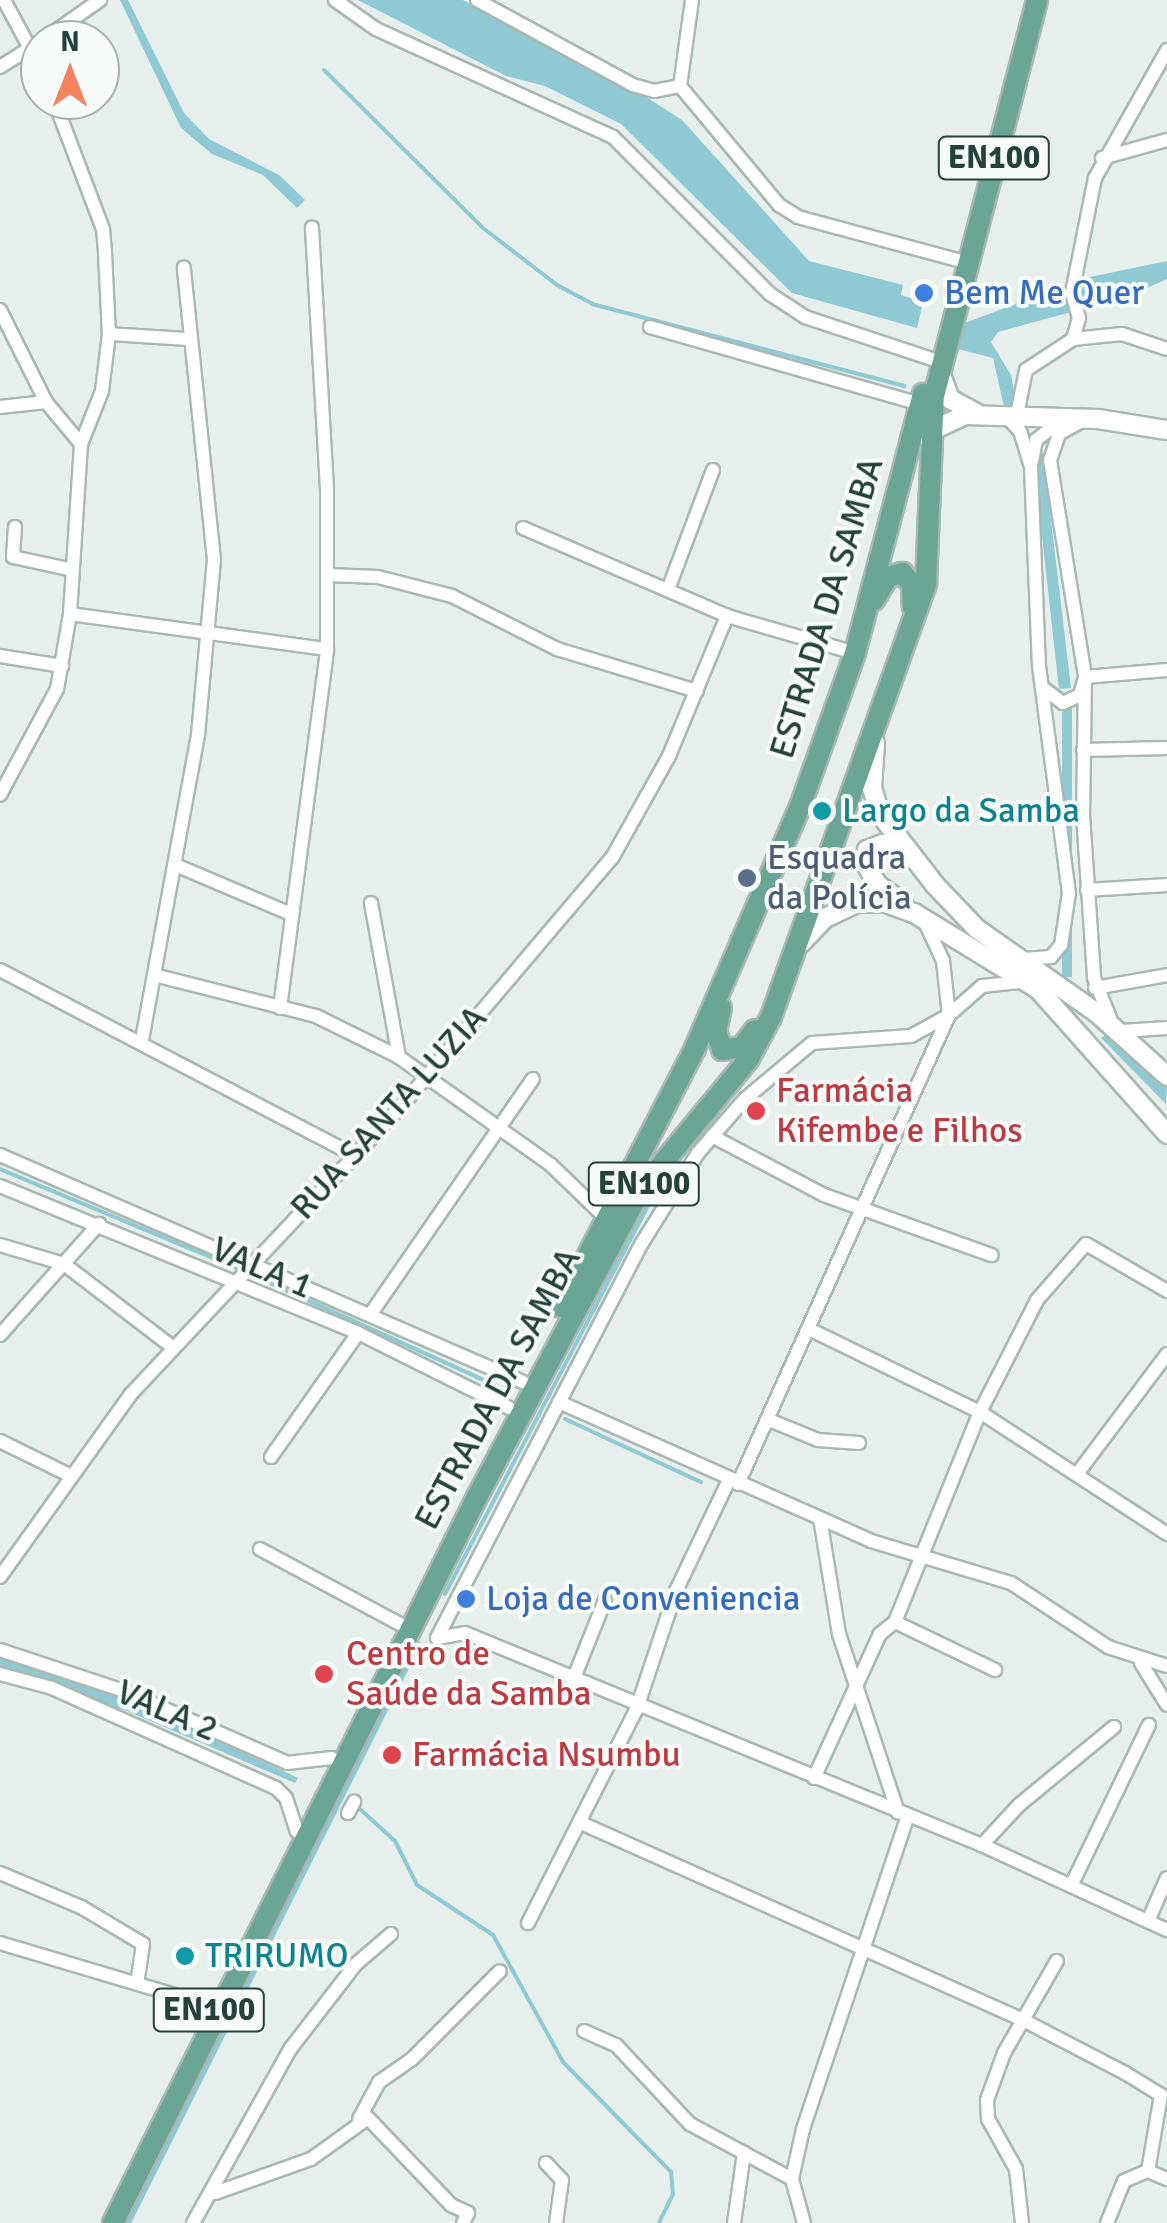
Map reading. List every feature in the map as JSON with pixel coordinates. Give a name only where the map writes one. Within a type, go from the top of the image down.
[{"type":"main road","name":"ESTRADA DA SAMBA","points":[[948,316],[958,260],[1025,0]]},
{"type":"main road","name":"ESTRADA DA SAMBA","points":[[99,2223],[730,972],[855,654],[921,404],[938,357],[1037,0]]},
{"type":"main road","name":"ESTRADA DA SAMBA","points":[[113,2223],[622,1224],[661,1158],[748,1060],[780,994],[876,735],[929,565],[930,442],[938,357]]},
{"type":"main road","points":[[938,357],[950,399],[981,415]]},
{"type":"main road","points":[[930,442],[949,420],[981,415],[1098,419],[1167,430]]},
{"type":"main road","points":[[862,625],[888,578],[902,573],[912,584],[910,636]]},
{"type":"main road","points":[[876,735],[872,788],[880,814],[935,885]]},
{"type":"main road","points":[[1167,1076],[1127,1036],[1007,952],[890,846],[867,850],[869,874],[924,918],[1046,998],[1140,1108],[1167,1131]]},
{"type":"main road","points":[[799,945],[825,918],[857,903],[886,903],[924,918]]},
{"type":"main road","points":[[730,972],[716,1030],[722,1050],[742,1047],[780,994]]},
{"type":"street","points":[[4,0],[20,20]]},
{"type":"street","points":[[71,20],[100,0]]},
{"type":"street","points":[[335,0],[376,28],[613,136],[770,294],[806,317],[938,357]]},
{"type":"street","points":[[477,0],[633,85],[654,91],[680,86]]},
{"type":"street","points":[[692,0],[680,86],[786,211],[958,260]]},
{"type":"street","points":[[1073,338],[1081,227],[1102,158],[1167,50]]},
{"type":"street","points":[[0,795],[49,712],[62,666],[74,570],[82,444],[102,391],[109,334],[102,229],[61,120]]},
{"type":"street","points":[[1102,158],[1167,140]]},
{"type":"street","points":[[280,1008],[327,649],[329,575],[312,227]]},
{"type":"street","points":[[142,1040],[178,866],[214,560],[184,268]]},
{"type":"street","points":[[0,310],[46,402],[82,444]]},
{"type":"street","points":[[650,327],[921,404]]},
{"type":"street","points":[[109,334],[189,339]]},
{"type":"street","points":[[1007,952],[1026,960],[1050,957],[1067,928],[1062,824],[1041,685],[1031,468],[1020,431],[1010,415],[1026,370],[1073,338],[1122,334],[1167,348]]},
{"type":"street","points":[[0,407],[46,402]]},
{"type":"street","points":[[1031,468],[1041,433],[1069,418]]},
{"type":"street","points":[[1098,419],[1068,426],[1050,460],[1085,677],[1087,890],[1095,988],[1127,1036],[1167,1028]]},
{"type":"street","points":[[669,587],[714,470]]},
{"type":"street","points":[[15,526],[12,558],[74,570]]},
{"type":"street","points":[[524,528],[669,587],[727,616],[855,654]]},
{"type":"street","points":[[329,575],[378,578],[452,596],[558,648],[697,691]]},
{"type":"street","points":[[70,614],[327,649]]},
{"type":"street","name":"RUA SANTA LUZIA","points":[[0,1577],[172,1347],[356,1156],[612,858],[644,808],[727,616]]},
{"type":"street","points":[[0,656],[62,666]]},
{"type":"street","points":[[1085,677],[1167,670]]},
{"type":"street","points":[[1041,685],[1050,698],[1070,702],[1085,677]]},
{"type":"street","points":[[1083,750],[1167,748]]},
{"type":"street","points":[[178,866],[291,914]]},
{"type":"street","points":[[1087,890],[1167,885]]},
{"type":"street","points":[[371,903],[400,1057]]},
{"type":"street","points":[[528,1923],[637,1708],[680,1580],[769,1420],[949,1015],[943,961],[924,918]]},
{"type":"street","points":[[0,970],[142,1040],[356,1156]]},
{"type":"street","points":[[1095,988],[1167,975]]},
{"type":"street","points":[[158,976],[316,1016],[400,1057],[502,1128],[607,1219]]},
{"type":"street","name":"ESTRADA DA SAMBA","points":[[465,1634],[437,1638],[663,1208],[712,1136],[812,1043],[912,1036],[995,981],[1023,983],[1046,998]]},
{"type":"street","points":[[372,1312],[534,1078]]},
{"type":"street","points":[[712,1136],[862,1212],[992,1255]]},
{"type":"street","name":"VALA 1","points":[[0,1156],[60,1176],[247,1266],[372,1312],[523,1382]]},
{"type":"street","name":"VALA 1","points":[[0,1186],[358,1334],[509,1408]]},
{"type":"street","points":[[3,1329],[99,1224]]},
{"type":"street","points":[[814,1778],[880,1634],[895,1622],[980,1412],[1032,1309],[1079,1246],[1090,1244],[1167,1291]]},
{"type":"street","points":[[0,1245],[64,1264],[172,1347]]},
{"type":"street","points":[[809,1329],[980,1412],[1167,1534]]},
{"type":"street","points":[[272,1457],[358,1334]]},
{"type":"street","points":[[1077,1474],[1167,1354]]},
{"type":"street","points":[[558,1402],[734,1482],[920,1559],[1011,1583],[1070,1626],[1141,1663],[1167,1666]]},
{"type":"street","points":[[769,1420],[818,1440],[859,1444]]},
{"type":"street","points":[[0,1441],[72,1476]]},
{"type":"street","points":[[804,2223],[792,2179],[808,2112],[866,1952],[903,1814],[855,1688],[828,1585],[820,1518]]},
{"type":"street","points":[[260,1548],[400,1624]]},
{"type":"street","points":[[572,1682],[605,1600]]},
{"type":"street","points":[[456,1601],[465,1634],[572,1682],[982,1845],[1167,1930]]},
{"type":"street","points":[[895,1622],[995,1670]]},
{"type":"street","name":"VALA 2","points":[[0,1650],[124,1691],[288,1763],[332,1758]]},
{"type":"street","points":[[1141,1663],[1167,1705]]},
{"type":"street","name":"VALA 2","points":[[0,1674],[52,1688],[276,1788],[286,1798],[297,1831]]},
{"type":"street","points":[[1071,1886],[1149,1725]]},
{"type":"street","points":[[982,1845],[1019,1805],[1114,1727]]},
{"type":"street","points":[[581,1823],[1025,2020],[1164,2091],[1148,2171]]},
{"type":"street","points":[[0,1873],[81,1907],[143,1944],[137,1984]]},
{"type":"street","points":[[1148,1921],[1167,1878]]},
{"type":"street","points":[[193,2223],[215,2193],[252,2110],[292,2048],[356,1964],[392,1934]]},
{"type":"street","points":[[0,1943],[211,2006]]},
{"type":"street","points":[[1022,2223],[1019,2182],[988,2119],[987,2100],[1004,2053],[1057,1962]]},
{"type":"street","points":[[215,2193],[311,2158],[360,2119],[379,2082],[412,2060],[500,1971]]},
{"type":"street","points":[[584,2032],[616,2044],[678,2114],[792,2179]]},
{"type":"street","points":[[360,2119],[371,2120],[452,2205],[468,2212],[463,2223]]},
{"type":"street","points":[[734,2223],[744,2153]]},
{"type":"street","points":[[546,2163],[562,2180],[556,2223]]},
{"type":"street","points":[[1107,2223],[1124,2181],[1148,2171],[1167,2179]]},
{"type":"water","points":[[120,0],[128,0],[184,113],[209,139],[279,175],[305,200],[297,208],[263,175],[212,154],[181,128]]},
{"type":"water","points":[[358,0],[463,0],[649,99],[682,120],[809,261],[903,285],[901,295],[923,302],[917,328],[792,293],[621,124],[545,86],[506,76]]},
{"type":"water","points":[[1167,261],[1167,279],[1129,296],[998,332],[991,342],[1011,375],[1017,407],[1004,407],[993,358],[954,348],[962,324],[1085,278]]},
{"type":"water","points":[[1043,453],[1071,688],[1059,689],[1033,455]]},
{"type":"water","points":[[1062,706],[1072,706],[1072,977],[1062,977]]},
{"type":"water","points":[[1109,1031],[1167,1086],[1166,1104],[1101,1038]]},
{"type":"water","points":[[0,1656],[132,1701],[298,1778],[295,1783],[127,1711],[0,1671]]},
{"type":"waterway","points":[[324,70],[483,228],[557,285],[592,304],[904,386]]},
{"type":"waterway","points":[[0,1169],[242,1270]]},
{"type":"waterway","points":[[445,1594],[660,1183]]},
{"type":"waterway","points":[[250,1274],[510,1392]]},
{"type":"waterway","points":[[565,1419],[701,1482]]},
{"type":"waterway","points":[[129,2223],[419,1644]]},
{"type":"waterway","points":[[361,1810],[395,1841],[417,1885],[493,1935],[563,2062],[671,2172],[673,2194],[659,2223]]},
{"type":"place","name":"Bem Me Quer","points":[[924,293]]},
{"type":"place","name":"Largo da Samba","points":[[822,811]]},
{"type":"place","name":"Esquadra da Polícia","points":[[747,878]]},
{"type":"place","name":"Farmácia Kifembe e Filhos","points":[[756,1111]]},
{"type":"place","name":"Loja de Conveniencia","points":[[466,1599]]},
{"type":"place","name":"Centro de Saúde da Samba","points":[[324,1674]]},
{"type":"place","name":"Farmácia Nsumbu","points":[[392,1755]]},
{"type":"place","name":"TRIRUMO","points":[[185,1956]]}]
